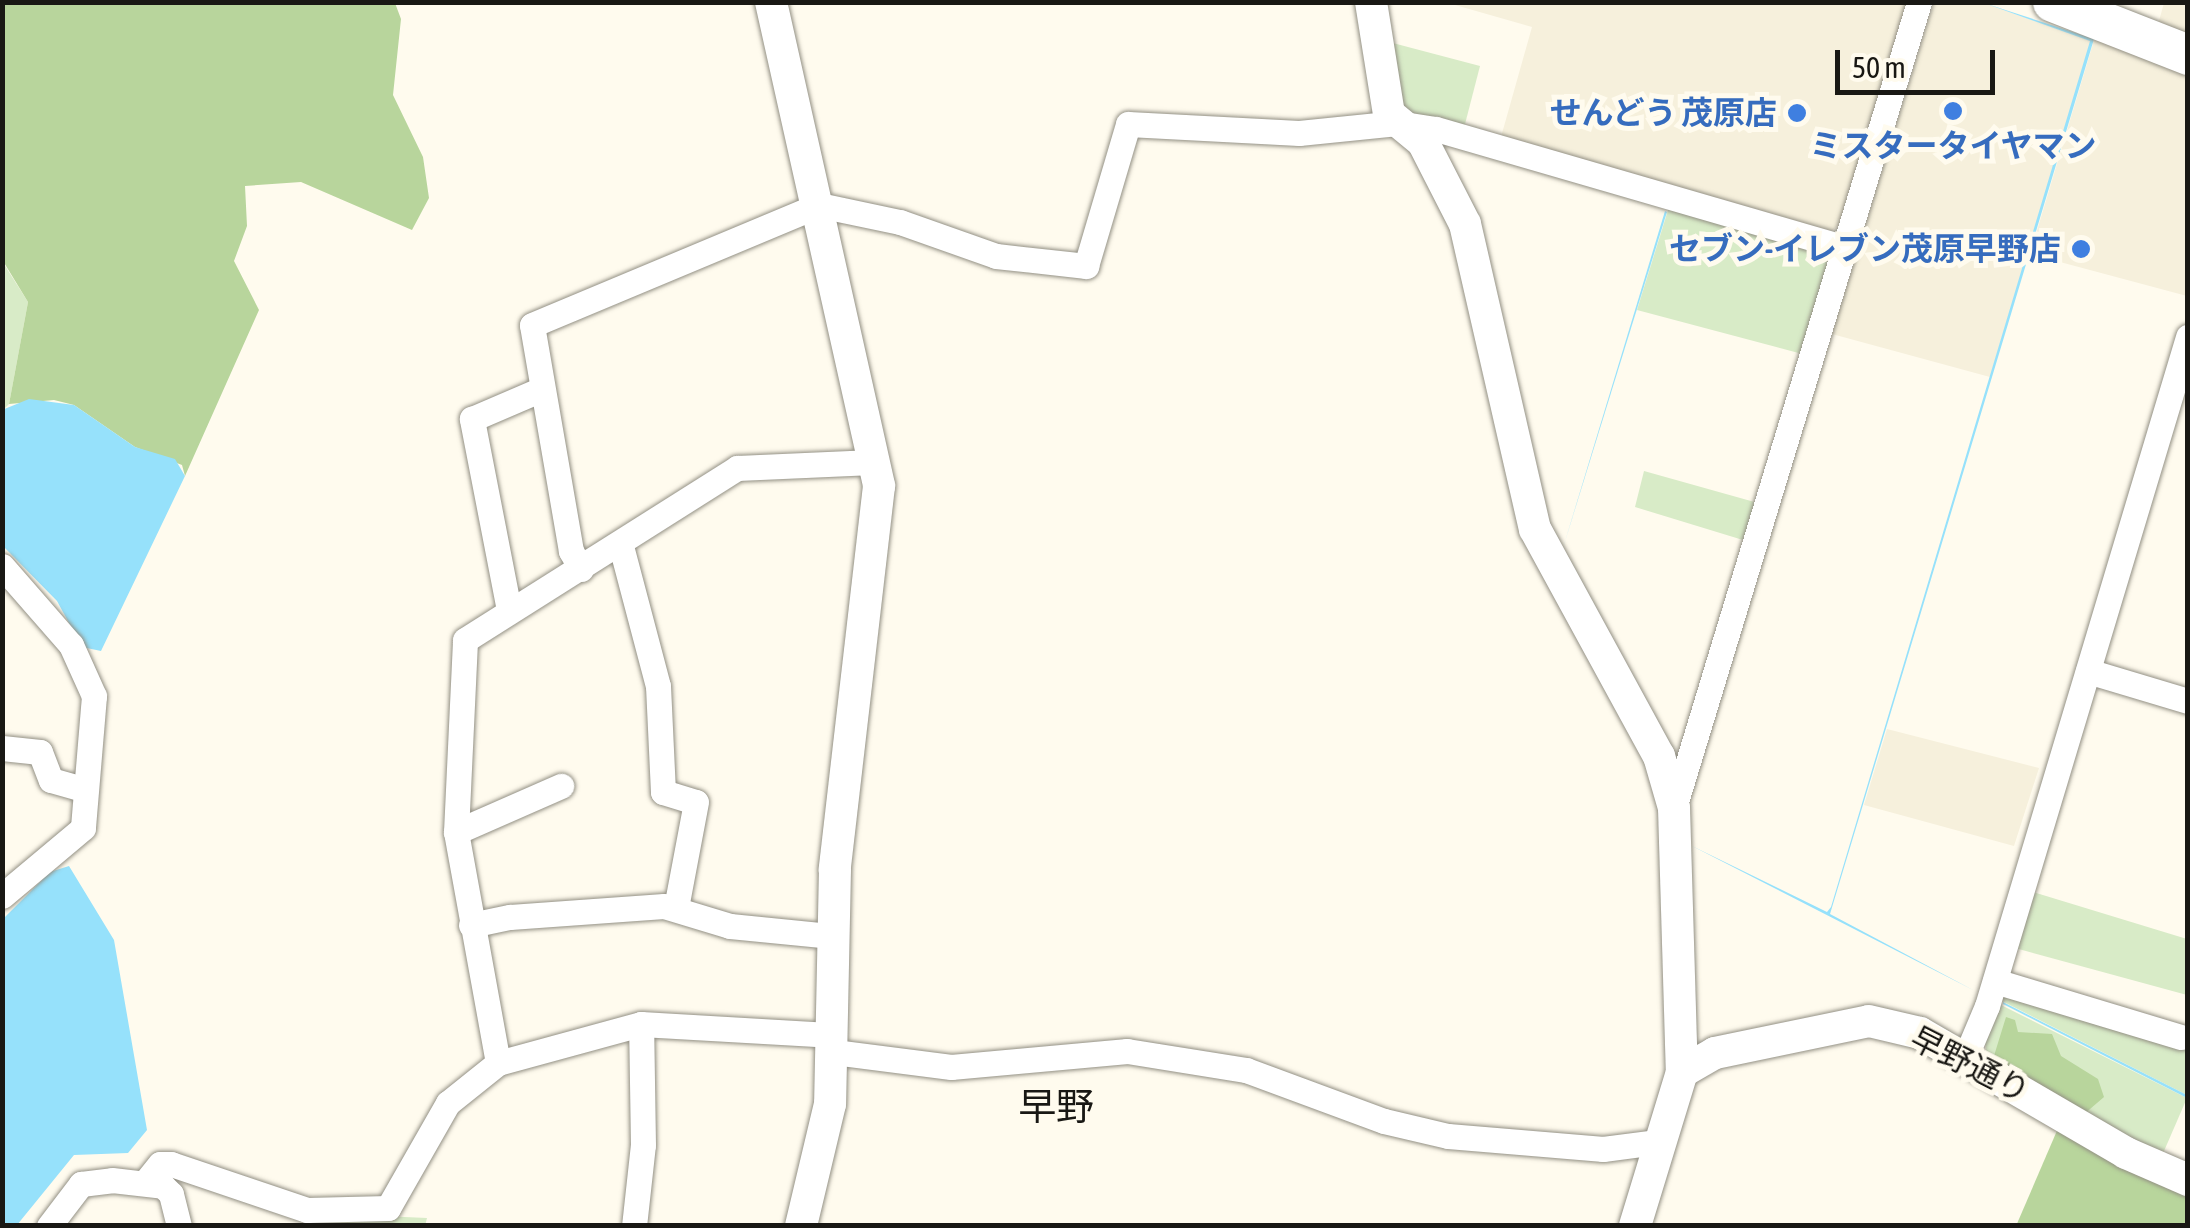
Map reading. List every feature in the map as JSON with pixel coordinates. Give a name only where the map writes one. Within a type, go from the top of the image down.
[{"type":"main road","points":[[2053,2],[2188,55]]},
{"type":"street","points":[[771,2],[873,462],[878,512],[830,936],[834,1043],[830,1104],[801,1226]]},
{"type":"street","points":[[1371,2],[1385,103],[1396,123],[1423,142],[1465,224],[1535,530],[1659,756],[1674,808],[1682,1072],[1656,1142],[1636,1226]]},
{"type":"street","points":[[1674,808],[1919,2]]},
{"type":"street","points":[[581,568],[571,550],[532,325],[819,206],[900,222],[996,256],[1086,266],[1128,124],[1299,133],[1396,123],[1436,129],[1845,248]]},
{"type":"street","points":[[1965,1058],[1994,981],[2188,337]]},
{"type":"street","points":[[509,610],[472,419],[542,389]]},
{"type":"street","points":[[498,1062],[456,832],[465,640],[621,546],[737,468],[873,462]]},
{"type":"street","points":[[621,546],[655,672],[664,792],[696,802],[676,908]]},
{"type":"street","points":[[2,566],[71,645],[94,696],[83,828],[2,896]]},
{"type":"street","points":[[2088,670],[2188,700]]},
{"type":"street","points":[[2,748],[40,752],[52,780],[84,788]]},
{"type":"street","points":[[456,832],[561,786]]},
{"type":"street","points":[[471,926],[510,916],[676,908],[730,926],[830,936]]},
{"type":"street","points":[[1994,981],[2181,1037]]},
{"type":"street","name":"早野通り","points":[[1682,1072],[1715,1054],[1869,1022],[1920,1033],[2126,1153],[2188,1180]]},
{"type":"street","points":[[146,1181],[160,1164],[171,1164],[308,1218],[388,1208],[448,1103],[498,1062],[640,1024],[834,1043],[951,1067],[1127,1051],[1246,1070],[1384,1122],[1448,1136],[1603,1149],[1656,1142]]},
{"type":"street","points":[[634,1226],[643,1144],[640,1024]]},
{"type":"street","points":[[54,1223],[81,1184],[146,1181],[172,1194],[178,1226]]},
{"type":"shaded area","points":[[1448,3],[1907,3],[1843,221],[1828,234],[1501,137],[1532,27]]},
{"type":"shaded area","points":[[1934,3],[1984,3],[2091,41],[1990,377],[1832,334]]},
{"type":"shaded area","points":[[2164,3],[2187,3],[2187,41],[2157,28]]},
{"type":"shaded area","points":[[2095,37],[2187,75],[2187,296],[2030,254]]},
{"type":"shaded area","points":[[1887,729],[2039,768],[2014,846],[1864,805]]},
{"type":"green space","points":[[3,3],[395,3],[401,19],[393,95],[423,157],[429,198],[412,230],[301,182],[245,186],[247,226],[234,261],[259,310],[185,476],[182,465],[135,447],[74,405],[54,400],[9,404],[28,302],[3,261]]},
{"type":"green space","points":[[1389,42],[1480,66],[1464,128],[1407,112],[1398,102]]},
{"type":"green space","points":[[1669,207],[1834,255],[1806,355],[1637,310]]},
{"type":"green space","points":[[2,261],[28,302],[9,404],[3,410]]},
{"type":"green space","points":[[1644,471],[1758,503],[1743,540],[1635,507]]},
{"type":"green space","points":[[2033,892],[2187,939],[2187,995],[2015,948]]},
{"type":"green space","points":[[2002,990],[2187,1045],[2187,1095],[2000,1000]]},
{"type":"green space","points":[[1999,1004],[2187,1098],[2161,1158],[1987,1060],[1985,1040]]},
{"type":"green space","points":[[2006,1017],[2015,1020],[2018,1032],[2052,1034],[2061,1056],[2098,1079],[2104,1097],[2083,1115],[1993,1059]]},
{"type":"green space","points":[[2059,1126],[2187,1193],[2187,1225],[2016,1226]]},
{"type":"green space","points":[[427,1218],[425,1226],[313,1226],[312,1220]]},
{"type":"water","points":[[1984,3],[2094,39],[1830,914],[1975,991],[1690,845],[1827,912],[1831,907],[2090,41]]},
{"type":"water","points":[[1665,211],[1667,212],[1563,548]]},
{"type":"water","points":[[29,399],[74,405],[135,447],[175,459],[185,476],[101,651],[82,647],[57,601],[3,546],[2,410]]},
{"type":"water","points":[[69,866],[114,940],[147,1130],[128,1153],[74,1155],[17,1225],[3,1225],[3,919],[50,872]]},
{"type":"water","points":[[2003,1004],[2187,1095],[2187,1098]]},
{"type":"place","name":"ミスタータイヤマン","points":[[1953,111]]},
{"type":"place","name":"せんどう 茂原店","points":[[1797,113]]},
{"type":"place","name":"セブン-イレブン茂原早野店","points":[[2081,249]]},
{"type":"district","name":"早野","points":[[1056,1107]]}]
